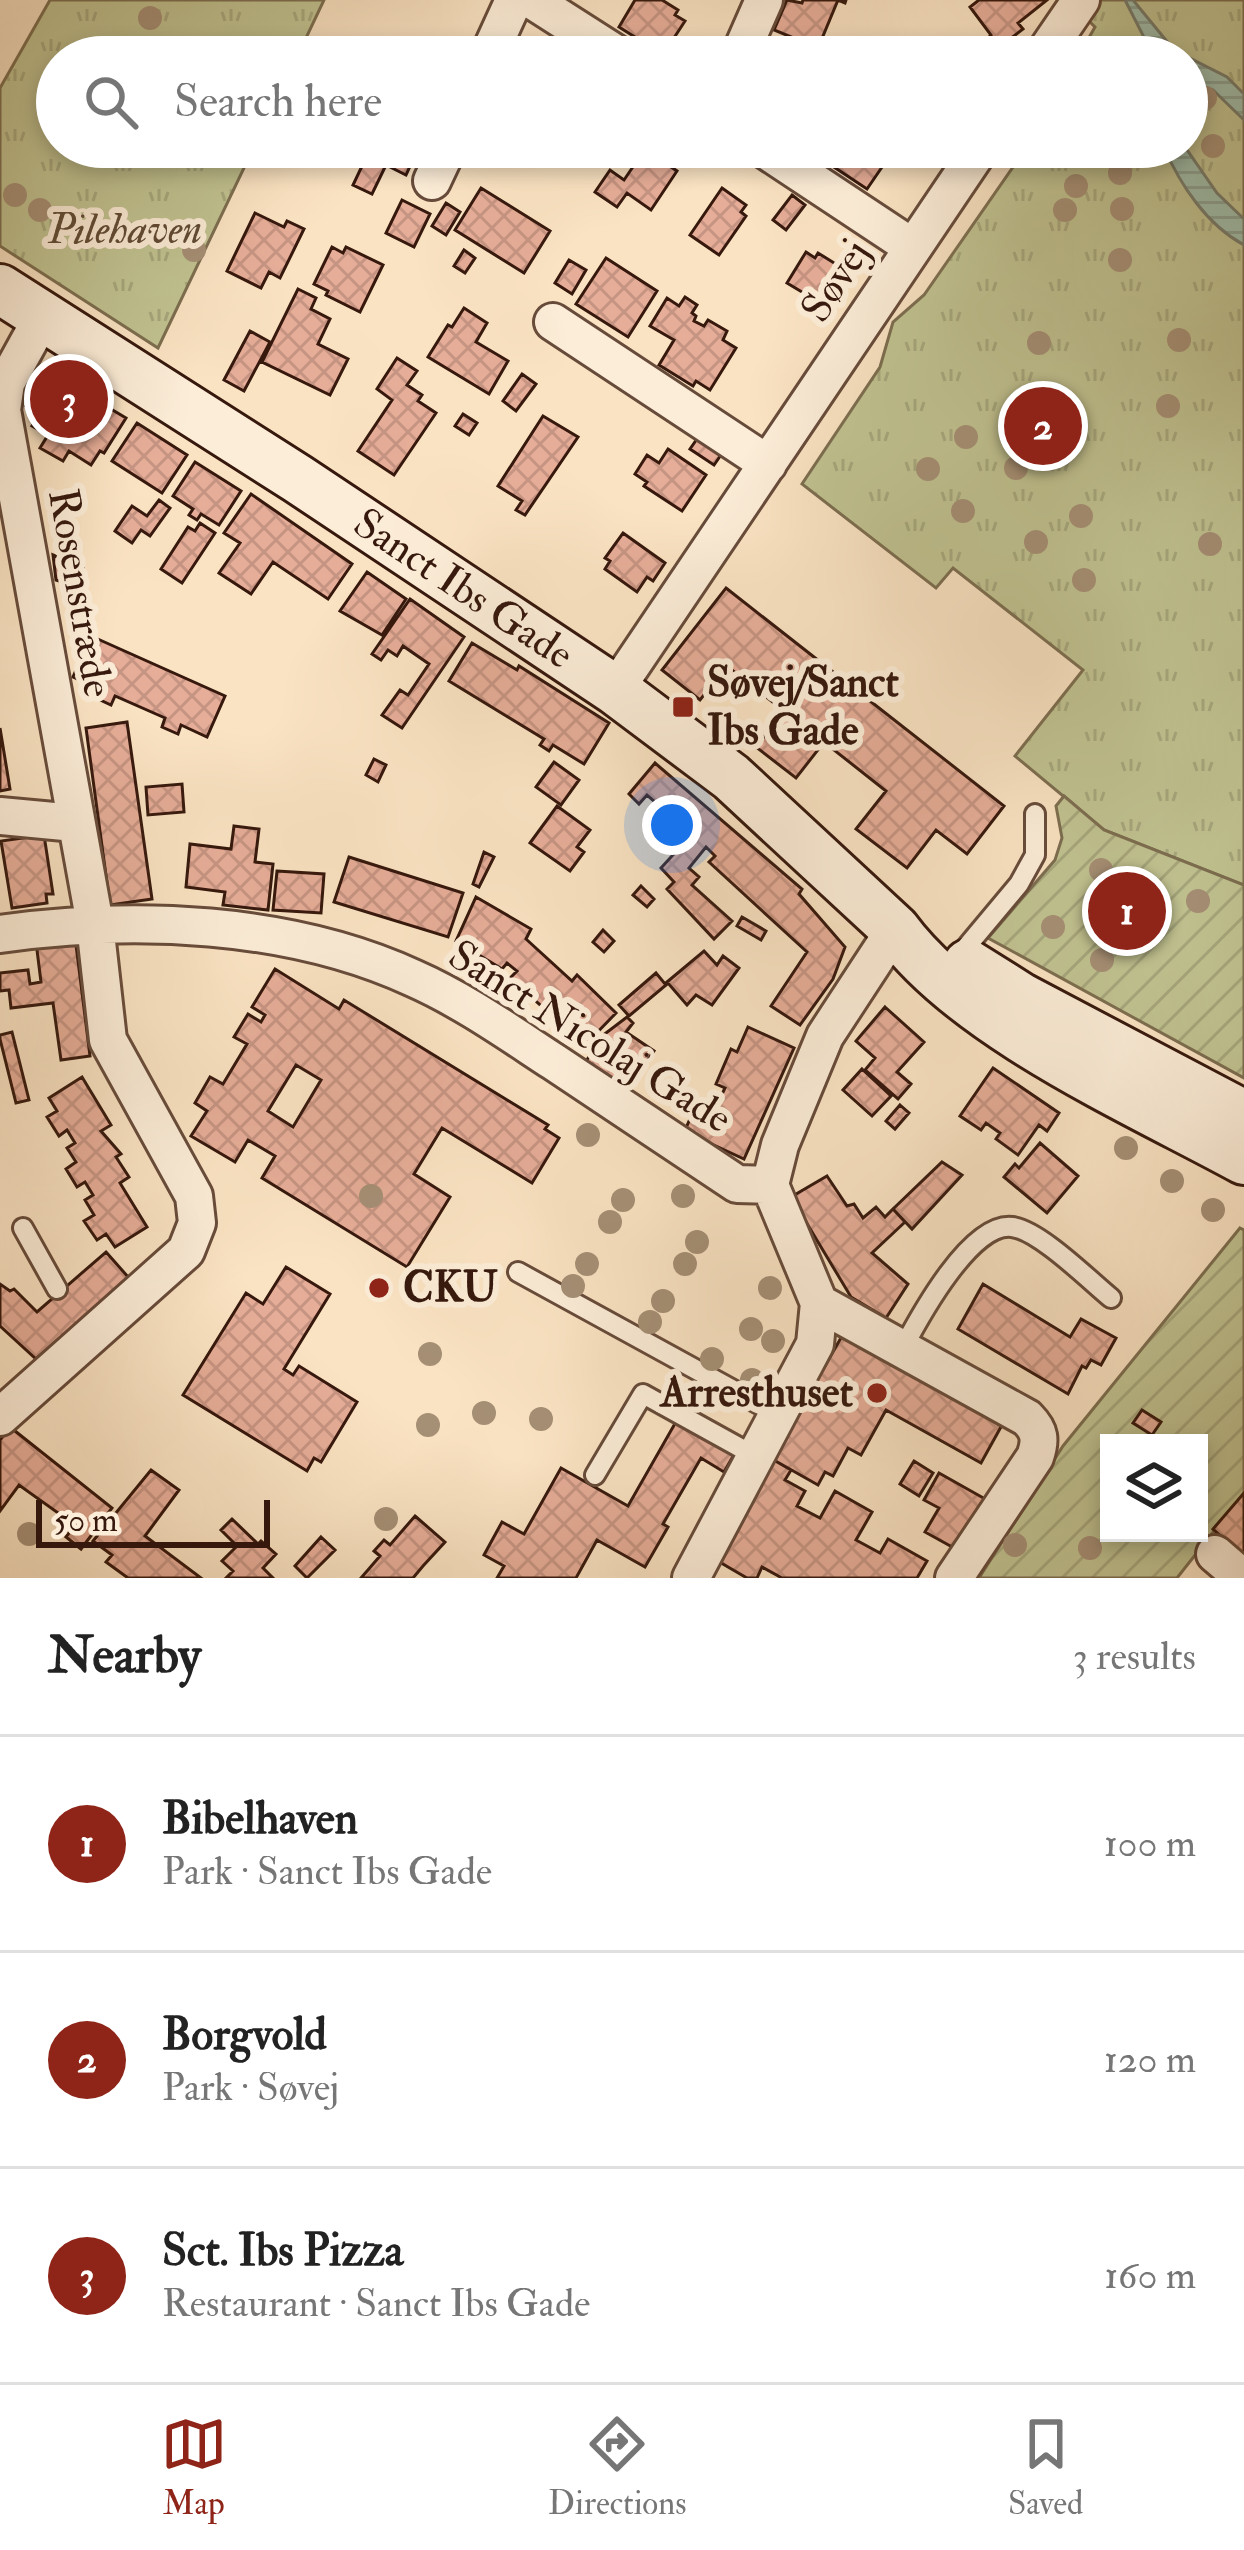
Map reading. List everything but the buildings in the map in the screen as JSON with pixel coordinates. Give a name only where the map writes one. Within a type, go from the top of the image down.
[{"type":"main road","name":"Sanct Ibs Gade","points":[[0,289],[298,479],[615,690],[731,777],[895,928],[928,936],[950,969],[1004,1026],[1244,1160]]},
{"type":"main road","name":"Sanct Ibs Gade","points":[[950,969],[1039,1007],[1244,1114]]},
{"type":"street","points":[[498,36],[514,0]]},
{"type":"street","points":[[532,0],[588,36]]},
{"type":"street","points":[[748,36],[764,0]]},
{"type":"street","points":[[1056,36],[1081,0]]},
{"type":"street","points":[[432,181],[438,168]]},
{"type":"street","points":[[792,168],[912,247]]},
{"type":"street","name":"Søvej","points":[[615,690],[967,168]]},
{"type":"street","name":"Rosenstræde","points":[[0,1417],[91,1326],[186,1251],[197,1223],[194,1196],[108,1040],[94,925],[2,410],[6,383],[44,316]]},
{"type":"street","points":[[553,322],[768,464]]},
{"type":"street","points":[[0,816],[75,823]]},
{"type":"street","name":"Sanct Nicolaj Gade","points":[[0,934],[94,925],[246,931],[310,941],[411,976],[472,1008],[737,1184],[770,1185]]},
{"type":"street","points":[[691,1578],[815,1344],[819,1303],[770,1185],[780,1145],[825,1036],[895,928]]},
{"type":"street","points":[[819,1303],[1027,1418],[1037,1428],[1041,1442],[1035,1457],[954,1578]]},
{"type":"lane","points":[[950,969],[1027,870],[1035,855],[1034,814]]},
{"type":"lane","points":[[903,1348],[941,1284],[970,1248],[987,1233],[1009,1226],[1029,1232],[1112,1298]]},
{"type":"lane","points":[[23,1228],[57,1289]]},
{"type":"lane","points":[[518,1272],[778,1414]]},
{"type":"lane","points":[[595,1475],[643,1394],[755,1456]]},
{"type":"green space","name":"Pilehaven","points":[[50,0],[324,0],[307,36],[36,36],[36,168],[244,168],[158,348],[0,246],[0,88]]},
{"type":"green space","points":[[1098,0],[1244,0],[1244,885],[1104,830],[1015,756],[1083,670],[953,568],[936,588],[802,484],[880,367],[893,322],[924,295],[1012,168],[1208,168],[1208,36],[1090,36],[1095,27],[1086,18]]},
{"type":"green space","points":[[1064,796],[1104,830],[1244,885],[1244,1078],[988,938],[1055,860],[1062,838],[1056,806]]},
{"type":"green space","points":[[1240,1228],[1244,1230],[1244,1493],[1208,1539],[1208,1434],[1100,1434],[1100,1542],[1205,1542],[1177,1578],[979,1578],[1063,1446]]},
{"type":"shaded area","points":[[1125,0],[1133,0],[1163,36],[1143,36]]},
{"type":"shaded area","points":[[1208,67],[1244,94],[1244,120],[1208,88]]},
{"type":"shaded area","points":[[1174,168],[1200,168],[1244,219],[1244,245],[1218,227]]},
{"type":"place","name":"Sct. Ibs Pizza","points":[[69,399]]},
{"type":"place","name":"Borgvold","points":[[1043,426]]},
{"type":"place","name":"Søvej/Sanct Ibs Gade","points":[[683,707]]},
{"type":"place","name":"Bibelhaven","points":[[1127,911]]},
{"type":"place","name":"CKU","points":[[379,1288]]},
{"type":"place","name":"Arresthuset","points":[[877,1393]]}]
